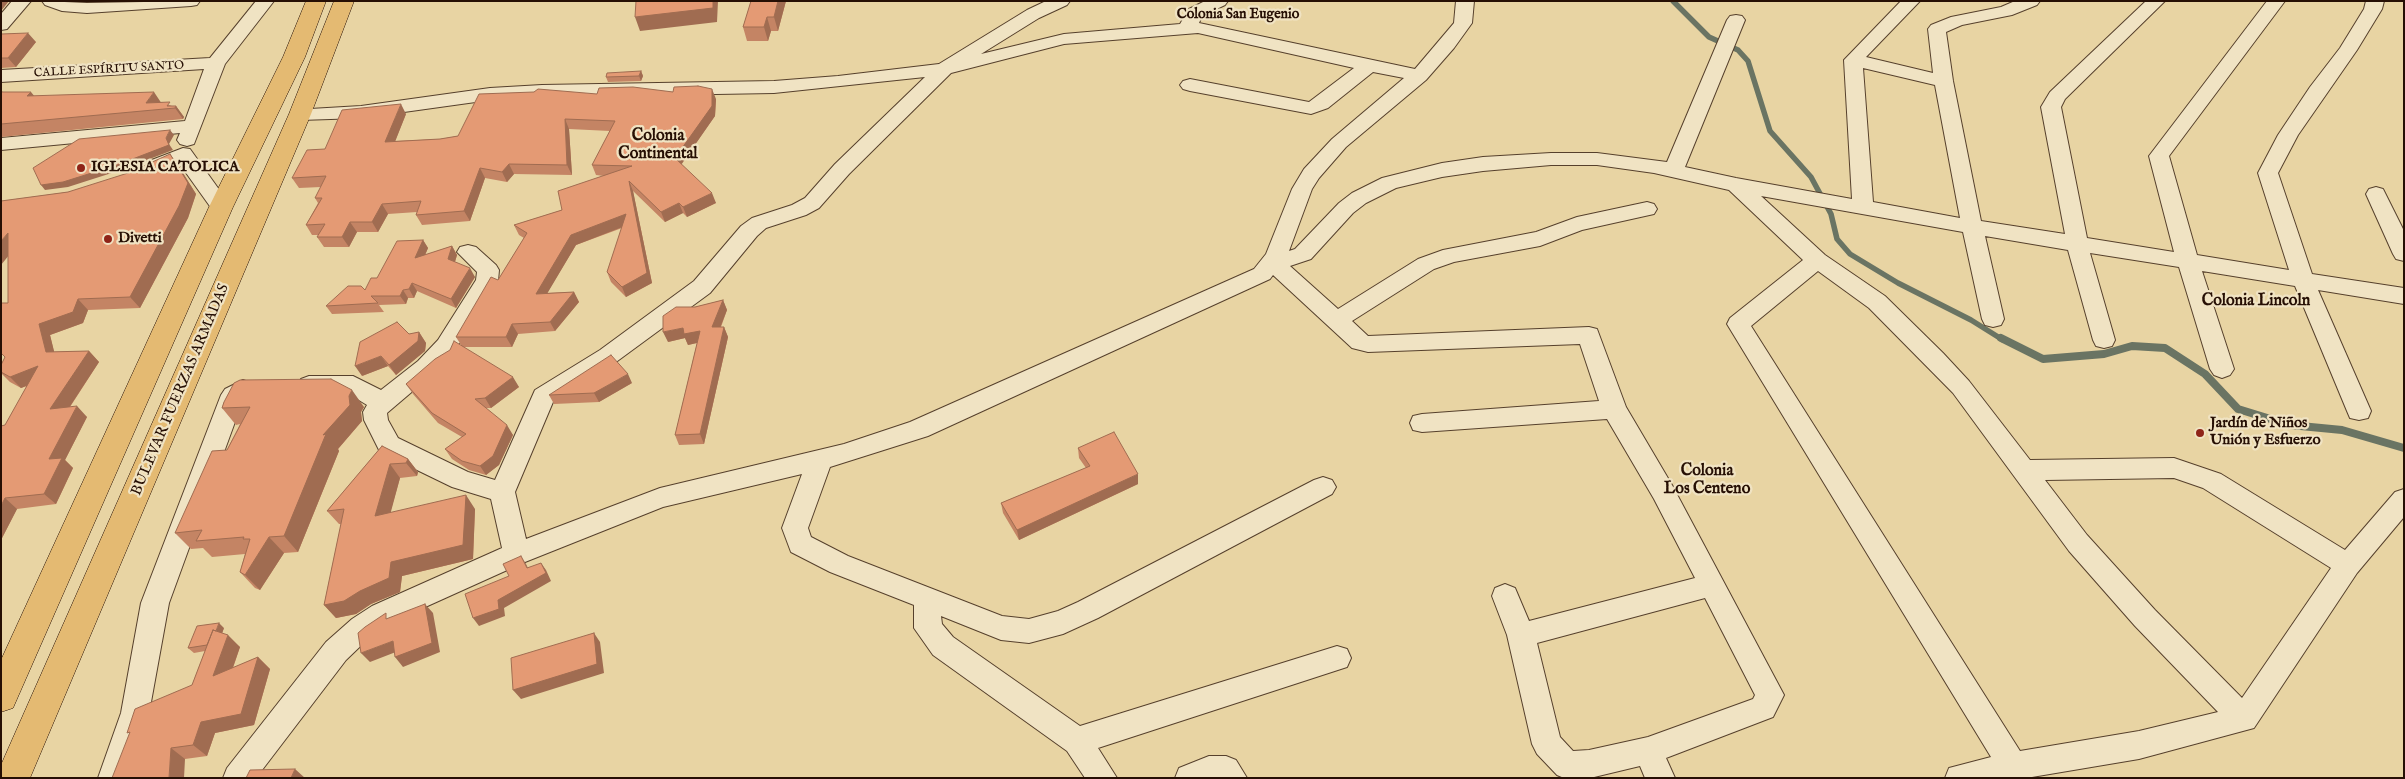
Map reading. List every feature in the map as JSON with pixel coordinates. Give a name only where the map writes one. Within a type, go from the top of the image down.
[{"type":"highway","points":[[1,697],[9,670],[221,207],[294,57],[316,1]]},
{"type":"highway","name":"BULEVAR FUERZAS ARMADAS","points":[[13,778],[300,114],[344,1]]},
{"type":"street","points":[[3,21],[22,1]]},
{"type":"street","points":[[51,1],[68,7],[87,8],[191,1]]},
{"type":"street","points":[[129,177],[183,154],[216,63],[265,1]]},
{"type":"street","points":[[516,554],[502,492],[543,396],[608,356],[702,287],[749,231],[758,223],[799,210],[812,203],[842,169],[944,69],[1030,8],[1061,1]]},
{"type":"street","points":[[1186,29],[1195,13],[1219,1]]},
{"type":"street","points":[[238,778],[348,637],[382,614],[516,554],[660,498],[820,460],[919,429],[1262,274],[1273,263],[1302,189],[1310,174],[1339,143],[1419,76],[1463,23],[1465,16],[1464,1]]},
{"type":"street","points":[[1856,206],[1853,60],[1911,1]]},
{"type":"street","points":[[1993,319],[1972,227],[1937,37],[1939,26],[2006,10],[2031,1]]},
{"type":"street","points":[[2104,340],[2077,244],[2051,107],[2057,96],[2156,1]]},
{"type":"street","points":[[2222,369],[2188,262],[2159,156],[2184,120],[2276,1]]},
{"type":"street","points":[[2359,410],[2303,280],[2270,184],[2268,173],[2288,135],[2317,90],[2348,50],[2373,9],[2375,1]]},
{"type":"street","points":[[1674,169],[1736,20]]},
{"type":"street","points":[[300,114],[361,112],[498,94],[774,87],[944,69],[1064,39],[1198,28],[1419,76]]},
{"type":"street","points":[[1853,60],[1944,82]]},
{"type":"street","name":"CALLE ESPÍRITU SANTO","points":[[1,76],[216,63]]},
{"type":"street","points":[[1190,86],[1311,108],[1321,104],[1369,65]]},
{"type":"street","points":[[1,144],[192,126]]},
{"type":"street","points":[[183,154],[221,207]]},
{"type":"street","points":[[1273,263],[1308,250],[1346,208],[1359,198],[1389,183],[1424,174],[1483,164],[1597,158],[1674,169],[1736,185],[1972,227],[2404,296]]},
{"type":"street","points":[[1736,185],[1817,260],[1877,302],[1935,358],[1961,387],[2078,543],[2145,618],[2244,719]]},
{"type":"street","points":[[2376,194],[2404,254]]},
{"type":"street","points":[[1338,319],[1426,264],[1451,256],[1540,239],[1577,224],[1646,209]]},
{"type":"street","points":[[468,252],[488,270],[487,281],[446,346],[426,366],[382,402],[375,412],[376,420],[389,444],[461,480],[502,492]]},
{"type":"street","points":[[1817,260],[1738,324],[2013,766]]},
{"type":"street","points":[[1273,263],[1338,319],[1360,342],[1368,344],[1590,334],[1614,409],[1664,492],[1770,695],[1763,708],[1648,751],[1588,764],[1567,764],[1547,744],[1521,635],[1505,596]]},
{"type":"street","points":[[289,386],[353,385],[382,402]]},
{"type":"street","points":[[113,778],[135,713],[155,603],[233,394],[241,389],[262,386]]},
{"type":"street","points":[[1422,423],[1614,409]]},
{"type":"street","points":[[820,460],[795,528],[800,544],[839,564],[1001,628],[1029,631],[1063,622],[1323,487]]},
{"type":"street","points":[[2024,470],[2174,468],[2212,481],[2348,565]]},
{"type":"street","points":[[1960,778],[2013,766],[2139,745],[2244,719],[2348,565],[2404,499]]},
{"type":"street","points":[[1521,635],[1711,585]]},
{"type":"street","points":[[927,599],[928,628],[943,646],[1077,741],[1102,778]]},
{"type":"street","points":[[1077,741],[1337,658]]},
{"type":"street","points":[[1648,751],[1660,778]]},
{"type":"street","points":[[1190,778],[1209,770],[1226,770],[1232,778]]},
{"type":"building","points":[[636,1],[713,1],[713,8],[635,17]]},
{"type":"building","points":[[751,1],[778,1],[774,17],[767,17],[764,27],[743,27]]},
{"type":"building","points":[[28,33],[8,58],[1,58],[1,34]]},
{"type":"building","points":[[641,71],[639,76],[606,77],[607,73]]},
{"type":"building","points":[[698,86],[712,89],[712,106],[675,158],[712,193],[683,207],[679,203],[661,212],[629,181],[647,273],[622,287],[607,272],[626,214],[571,235],[536,294],[574,292],[550,322],[512,324],[506,337],[456,337],[491,277],[498,280],[527,233],[514,225],[562,210],[558,191],[632,166],[592,165],[615,121],[565,119],[567,165],[509,164],[502,172],[480,168],[464,211],[416,215],[421,201],[382,204],[372,222],[350,222],[342,237],[317,237],[325,224],[306,225],[322,198],[315,198],[326,176],[292,178],[307,150],[325,149],[342,110],[401,104],[385,142],[440,139],[458,136],[479,94],[534,92],[538,89],[597,94],[599,88],[633,87],[673,92],[674,87]]},
{"type":"building","points":[[2,92],[31,92],[27,96],[154,92],[146,103],[170,102],[167,106],[176,106],[175,108],[1,124]]},
{"type":"building","points":[[170,130],[166,138],[169,145],[117,165],[63,182],[41,185],[33,168],[79,139]]},
{"type":"building","points":[[170,154],[188,183],[179,206],[130,297],[78,299],[73,312],[39,324],[46,352],[89,351],[50,409],[77,406],[49,459],[62,458],[44,494],[5,498],[1,506],[1,426],[5,425],[38,366],[10,377],[1,372],[1,365],[5,357],[1,353],[1,303],[8,303],[8,233],[1,241],[1,201],[68,192],[128,173]]},
{"type":"building","points":[[423,240],[415,258],[452,246],[448,259],[470,268],[451,299],[412,283],[409,289],[403,290],[400,296],[371,296],[378,303],[326,306],[348,286],[361,286],[365,290],[371,278],[377,278],[397,241]]},
{"type":"building","points":[[723,300],[712,327],[724,327],[700,434],[675,435],[700,331],[684,334],[683,328],[663,332],[663,316],[676,307],[695,307]]},
{"type":"building","points":[[397,322],[409,334],[419,332],[418,341],[389,365],[381,356],[355,366],[360,342]]},
{"type":"building","points":[[454,341],[513,377],[485,398],[475,399],[507,425],[493,456],[480,466],[462,461],[445,449],[466,434],[432,413],[406,384],[435,359],[450,350]]},
{"type":"building","points":[[611,355],[628,374],[594,393],[549,395]]},
{"type":"building","points":[[331,379],[352,390],[349,396],[350,405],[323,435],[326,434],[284,536],[269,537],[245,575],[240,572],[250,539],[243,539],[244,537],[196,541],[202,530],[175,533],[212,451],[227,450],[250,407],[222,408],[234,383],[240,380]]},
{"type":"building","points":[[1114,432],[1138,474],[1017,530],[1001,503],[1090,466],[1078,448]]},
{"type":"building","points":[[382,446],[408,459],[406,463],[390,464],[375,516],[466,495],[463,545],[391,562],[389,578],[360,591],[344,601],[324,605],[344,509],[327,511]]},
{"type":"building","points":[[521,556],[527,568],[541,563],[546,573],[498,600],[499,609],[473,618],[465,594],[509,576],[503,564]]},
{"type":"building","points":[[425,604],[432,643],[395,657],[393,641],[361,653],[358,633],[365,627],[386,613],[386,619]]},
{"type":"building","points":[[219,623],[216,631],[213,630],[207,645],[188,648],[197,626]]},
{"type":"building","points":[[213,630],[228,635],[213,676],[258,657],[241,714],[201,722],[193,745],[171,748],[169,778],[112,778],[130,732],[127,733],[135,709],[192,685]]},
{"type":"building","points":[[594,633],[597,664],[513,690],[511,658]]},
{"type":"building","points":[[295,769],[291,778],[246,778],[250,770]]},
{"type":"waterway","points":[[1673,1],[1709,37],[1738,50],[1748,61],[1770,131],[1811,177],[1831,214],[1837,239],[1850,254],[1898,283],[1971,320],[2003,340]]},
{"type":"waterway","points":[[2001,338],[2043,359],[2104,354],[2132,346],[2165,348],[2205,374],[2238,409],[2290,425],[2342,430],[2404,448]]},
{"type":"place","name":"IGLESIA CATOLICA","points":[[81,168]]},
{"type":"place","name":"Divetti","points":[[108,239]]},
{"type":"place","name":"Jardín de Niños Unión y Esfuerzo","points":[[2200,433]]},
{"type":"district","name":"Colonia San Eugenio","points":[[1238,15]]},
{"type":"district","name":"Colonia Continental","points":[[658,146]]},
{"type":"district","name":"Colonia Lincoln","points":[[2256,302]]},
{"type":"district","name":"Colonia Los Centeno","points":[[1707,481]]}]
